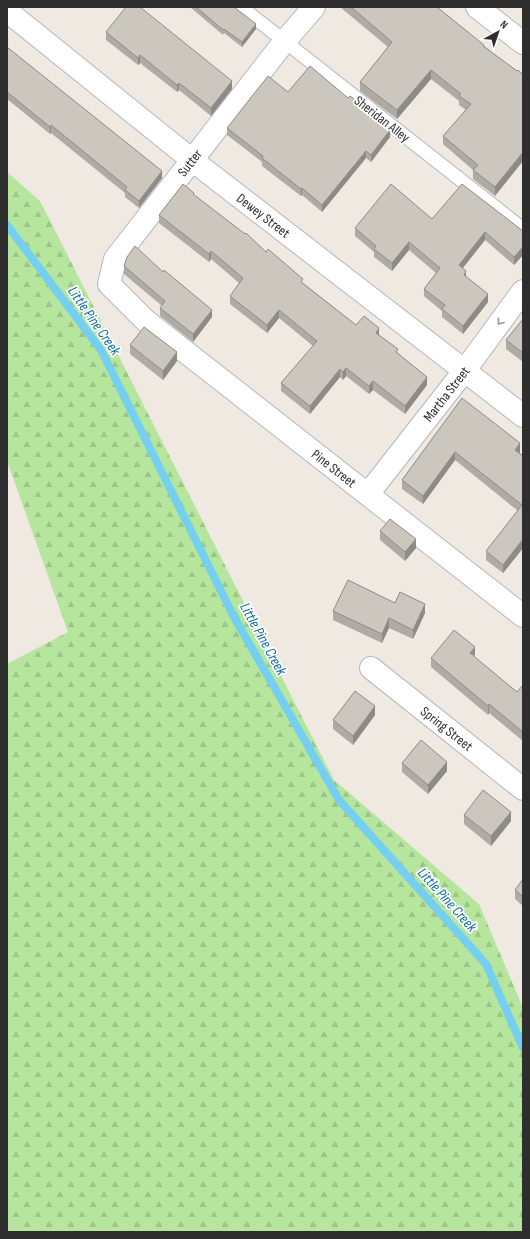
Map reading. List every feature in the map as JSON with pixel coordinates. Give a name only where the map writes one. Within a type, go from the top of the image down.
[{"type":"street","name":"Sutter","points":[[146,321],[109,284],[115,259],[284,42],[314,7]]},
{"type":"street","points":[[477,7],[523,43]]},
{"type":"street","name":"Dewey Street","points":[[7,11],[192,160],[523,416]]},
{"type":"street","name":"Martha Street","points":[[368,494],[523,291]]},
{"type":"street","name":"Pine Street","points":[[146,321],[523,616]]},
{"type":"street","name":"Spring Street","points":[[371,668],[523,789]]},
{"type":"lane","name":"Sheridan Alley","points":[[241,7],[523,229]]},
{"type":"green space","points":[[7,172],[40,201],[334,780],[479,904],[523,1008],[523,1232],[7,1232],[7,664],[68,632],[7,461]]},
{"type":"building","points":[[126,7],[140,7],[232,81],[211,108],[179,83],[177,85],[140,55],[138,58],[106,32]]},
{"type":"building","points":[[196,7],[234,7],[256,24],[242,42],[224,29],[223,30]]},
{"type":"building","points":[[351,7],[437,7],[484,45],[483,46],[523,75],[523,152],[495,187],[473,170],[478,165],[443,136],[471,104],[459,96],[461,94],[431,70],[397,110],[360,82],[392,42]]},
{"type":"building","points":[[7,47],[162,171],[139,201],[125,190],[127,187],[51,125],[50,127],[7,92]]},
{"type":"building","points":[[310,66],[348,98],[350,96],[387,124],[385,126],[390,130],[371,155],[366,151],[322,205],[262,158],[263,156],[227,128],[268,76],[288,92]]},
{"type":"building","points":[[183,184],[194,193],[193,194],[245,234],[246,233],[266,252],[268,249],[303,279],[301,282],[356,325],[364,316],[379,328],[376,333],[398,349],[396,352],[427,377],[405,406],[373,381],[369,386],[346,368],[343,372],[340,369],[310,406],[281,383],[317,341],[279,310],[267,325],[230,296],[243,278],[211,251],[209,254],[159,215]]},
{"type":"building","points":[[391,184],[432,219],[462,184],[523,231],[523,247],[514,257],[485,232],[459,265],[466,271],[464,275],[488,294],[463,326],[442,309],[445,305],[424,289],[440,268],[409,242],[392,263],[374,249],[376,246],[355,228]]},
{"type":"building","points":[[135,246],[163,272],[164,270],[212,310],[193,334],[160,308],[165,301],[124,266],[127,257]]},
{"type":"building","points":[[523,319],[523,353],[506,340]]},
{"type":"building","points":[[144,327],[177,352],[163,371],[130,345]]},
{"type":"building","points":[[462,398],[520,443],[515,450],[523,456],[523,539],[503,565],[486,551],[522,505],[455,452],[423,496],[402,480]]},
{"type":"building","points":[[390,519],[416,539],[405,552],[380,531]]},
{"type":"building","points":[[348,580],[395,603],[400,592],[425,604],[413,630],[389,618],[382,634],[333,611]]},
{"type":"building","points":[[454,630],[475,647],[470,653],[517,692],[523,685],[523,732],[489,704],[488,706],[431,658]]},
{"type":"building","points":[[355,691],[375,706],[353,736],[333,720]]},
{"type":"building","points":[[421,740],[447,762],[428,785],[402,763]]},
{"type":"building","points":[[483,790],[511,812],[491,836],[464,815]]},
{"type":"building","points":[[523,879],[523,897],[515,890]]},
{"type":"waterway","name":"Little Pine Creek","points":[[7,225],[101,350],[234,617],[339,800],[486,964],[523,1048]]}]
